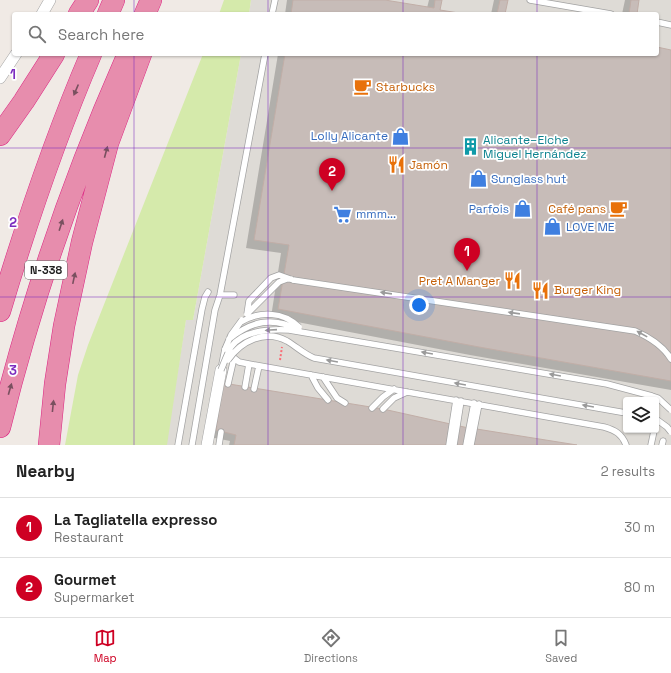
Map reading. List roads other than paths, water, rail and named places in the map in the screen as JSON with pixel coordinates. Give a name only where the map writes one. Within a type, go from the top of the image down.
[{"type":"highway","points":[[80,12],[88,0]]},
{"type":"highway","points":[[109,12],[114,0]]},
{"type":"highway","points":[[146,12],[151,0]]},
{"type":"highway","points":[[157,12],[162,0]]},
{"type":"highway","points":[[0,136],[53,56]]},
{"type":"highway","name":"N-338","points":[[0,311],[22,236],[71,101],[90,56]]},
{"type":"highway","name":"N-338","points":[[0,427],[35,302],[64,214],[101,116],[127,56]]},
{"type":"highway","points":[[49,445],[55,384],[64,326],[82,242],[108,144],[140,56]]},
{"type":"street","points":[[43,12],[50,0]]},
{"type":"street","points":[[0,78],[15,56]]},
{"type":"street","points":[[207,445],[221,370]]},
{"type":"lane","points":[[272,12],[275,0]]},
{"type":"lane","points":[[530,0],[599,12]]},
{"type":"lane","points":[[659,22],[671,25]]},
{"type":"lane","points":[[192,445],[215,310],[220,294],[265,56]]},
{"type":"lane","points":[[248,314],[249,301],[271,278],[278,275],[293,280]]},
{"type":"lane","points":[[221,370],[225,349],[229,339],[240,322],[279,282],[287,279],[635,330],[666,351],[671,359]]},
{"type":"lane","points":[[178,445],[205,297],[208,292]]},
{"type":"lane","points":[[220,294],[234,295]]},
{"type":"lane","points":[[240,322],[253,316],[277,315],[291,320],[303,332]]},
{"type":"lane","points":[[229,339],[249,326],[268,321],[289,325],[303,332]]},
{"type":"lane","points":[[221,370],[230,348],[234,344],[246,336],[259,331],[274,329],[303,332],[607,384],[658,398],[671,410]]},
{"type":"lane","points":[[221,370],[235,350],[259,337],[273,336],[288,342],[304,354],[314,358],[623,412]]},
{"type":"lane","points":[[228,384],[234,358],[239,362],[259,366],[604,426],[622,436],[626,445]]},
{"type":"lane","points":[[245,387],[249,364]]},
{"type":"lane","points":[[254,389],[259,366]]},
{"type":"lane","points":[[311,375],[318,388],[328,400]]},
{"type":"lane","points":[[323,377],[337,398],[345,404]]},
{"type":"lane","points":[[372,408],[382,397],[394,389]]},
{"type":"lane","points":[[383,409],[394,398],[408,392]]},
{"type":"lane","points":[[449,445],[459,400]]},
{"type":"lane","points":[[454,445],[459,400]]},
{"type":"lane","points":[[466,445],[477,403]]},
{"type":"lane","points":[[471,445],[477,403]]},
{"type":"lane","points":[[659,422],[667,426],[671,432]]},
{"type":"lane","points":[[219,445],[221,432]]},
{"type":"lane","points":[[651,445],[654,433]]},
{"type":"place","name":"Starbucks","points":[[363,87]]},
{"type":"place","name":"Lolly Alicante","points":[[401,136]]},
{"type":"place","name":"Alicante–Elche Miguel Hernández","points":[[470,147]]},
{"type":"place","name":"Jamón","points":[[396,165]]},
{"type":"place","name":"Sunglass hut","points":[[478,179]]},
{"type":"place","name":"Gourmet","points":[[332,191]]},
{"type":"place","name":"Parfois","points":[[522,209]]},
{"type":"place","name":"Café pans","points":[[619,209]]},
{"type":"place","name":"mmm...","points":[[343,214]]},
{"type":"place","name":"LOVE ME","points":[[553,227]]},
{"type":"place","name":"La Tagliatella expresso","points":[[467,271]]},
{"type":"place","name":"Pret A Manger","points":[[513,281]]},
{"type":"place","name":"Burger King","points":[[541,290]]}]
